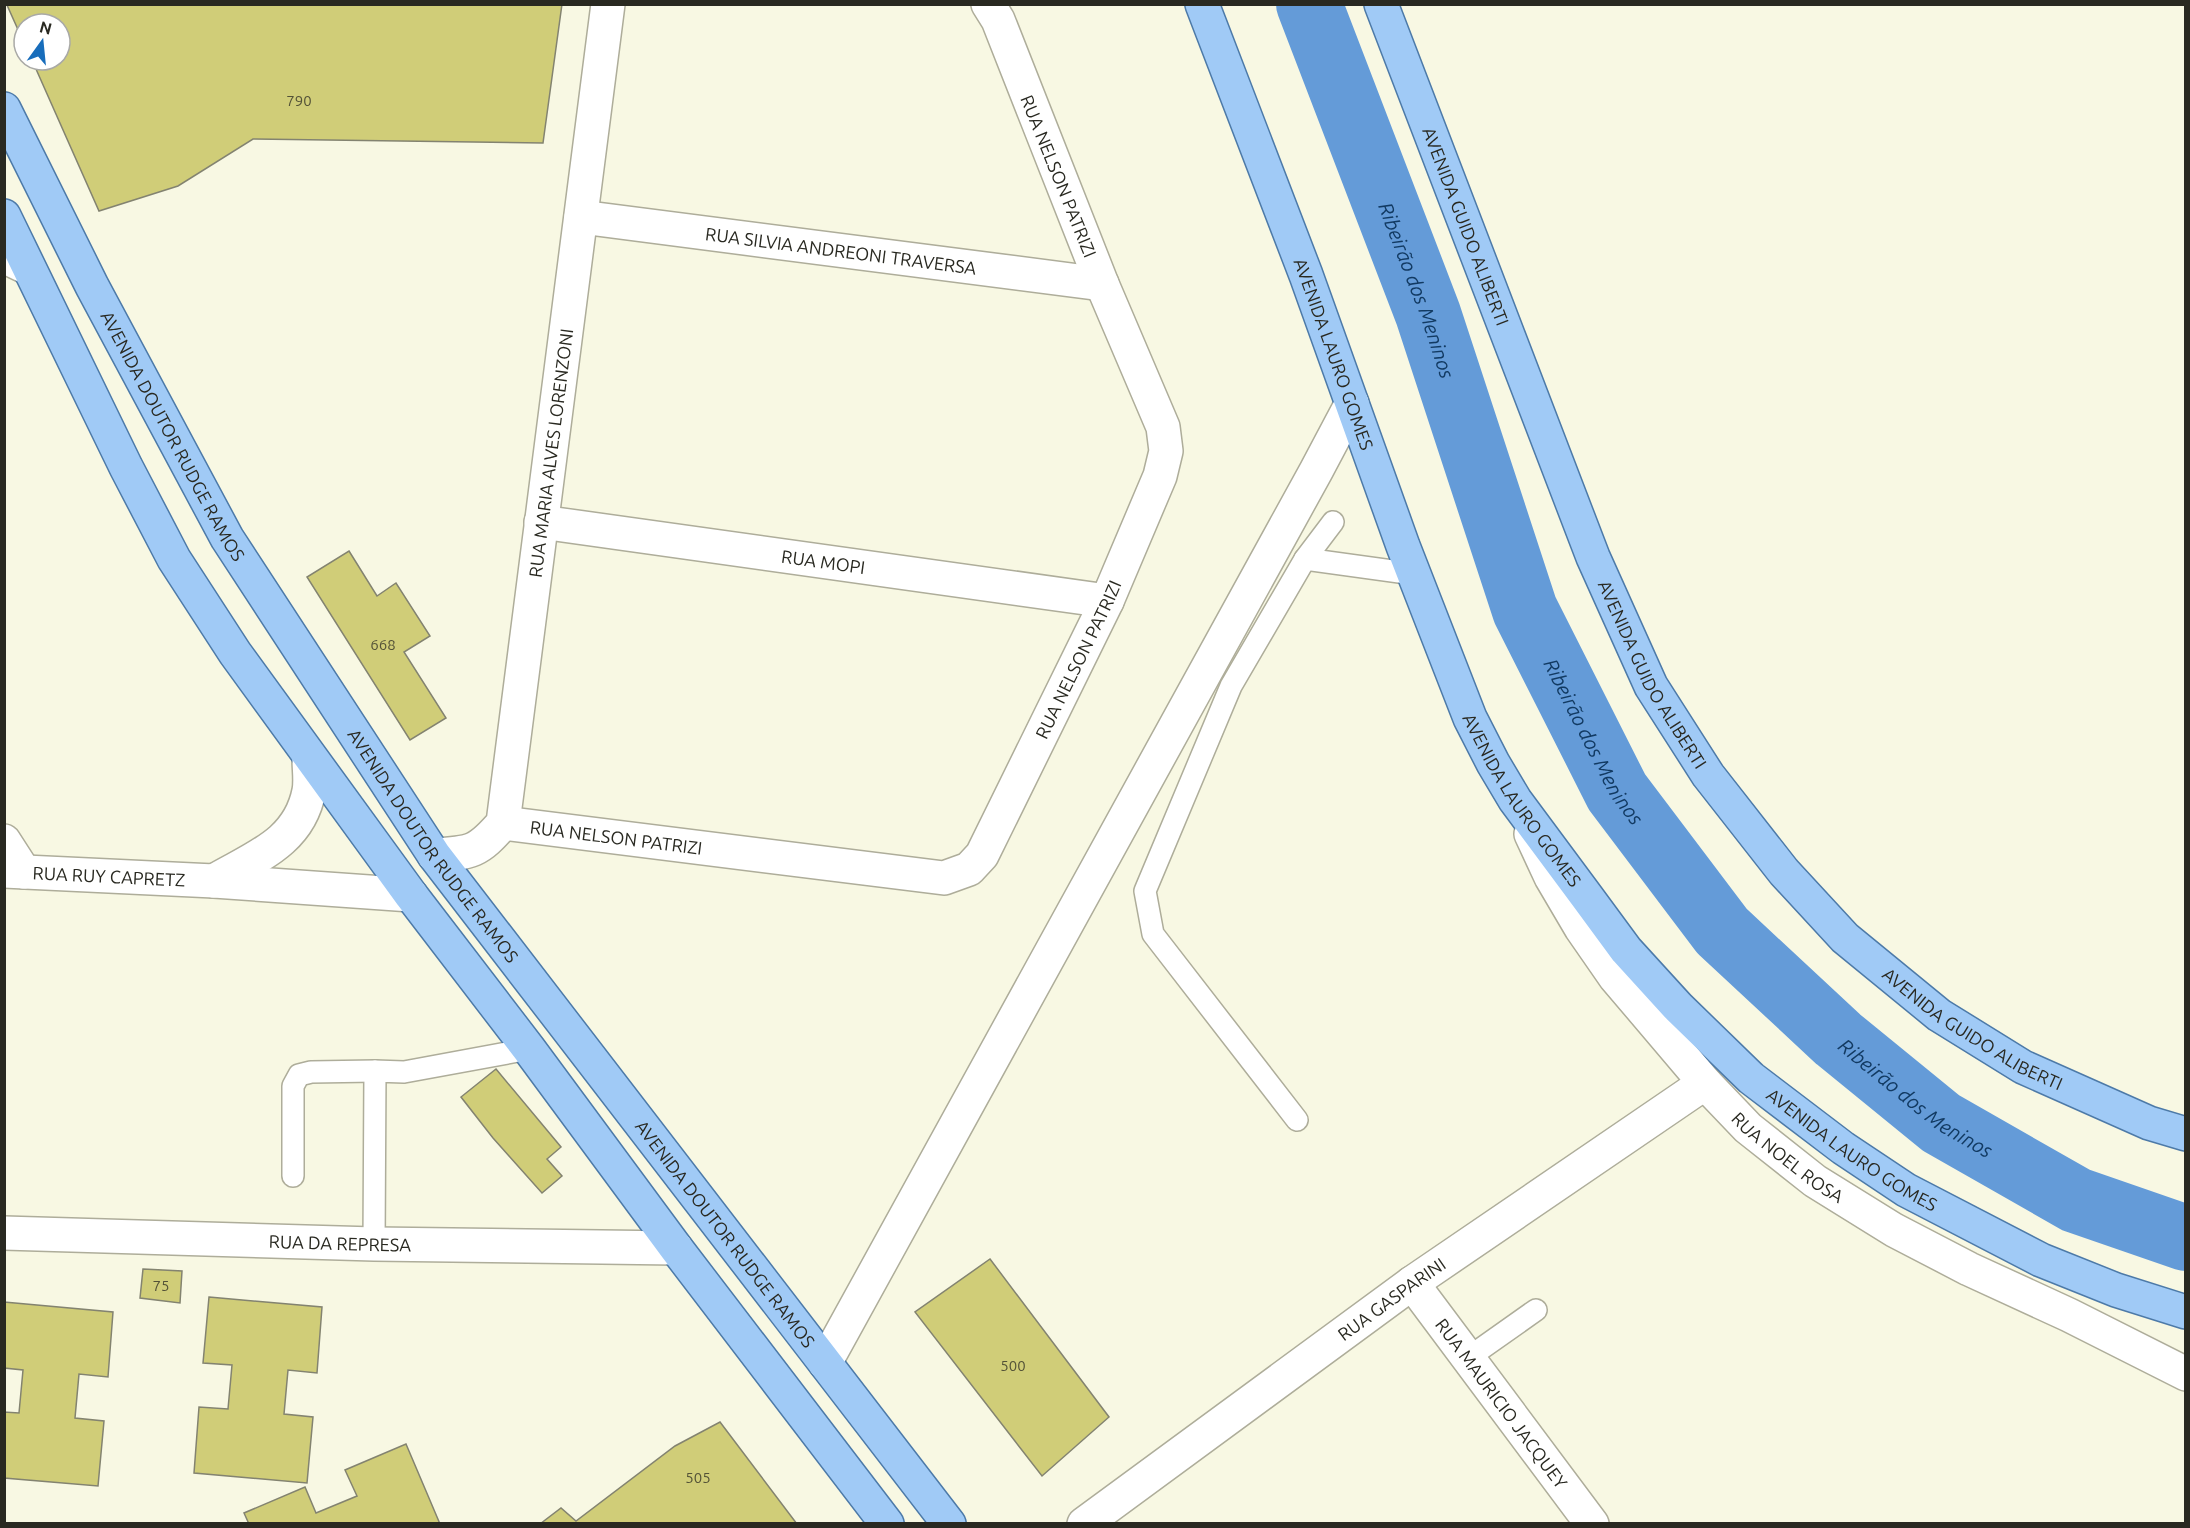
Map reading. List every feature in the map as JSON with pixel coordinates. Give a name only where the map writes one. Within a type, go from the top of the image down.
[{"type":"main road","name":"AVENIDA LAURO GOMES","points":[[1202,4],[1306,275],[1414,574],[1470,718],[1492,763],[1515,800],[1626,950],[1678,1007],[1751,1078],[1843,1148],[1906,1190],[2041,1260],[2116,1290],[2186,1312]]},
{"type":"main road","name":"AVENIDA GUIDO ALIBERTI","points":[[1382,4],[1593,557],[1652,686],[1708,775],[1784,872],[1845,938],[1939,1016],[2023,1067],[2149,1123],[2186,1134]]},
{"type":"main road","name":"AVENIDA DOUTOR RUDGE RAMOS","points":[[4,109],[92,286],[227,538],[434,855],[949,1524]]},
{"type":"main road","points":[[4,216],[126,467],[174,559],[235,653],[309,758],[411,895],[529,1049],[676,1248],[888,1524]]},
{"type":"street","name":"RUA MARIA ALVES LORENZONI","points":[[503,823],[608,4]]},
{"type":"street","name":"RUA NELSON PATRIZI","points":[[503,823],[944,878],[969,869],[982,855],[1107,601],[1160,476],[1166,451],[1162,427],[1102,284],[998,20],[988,4]]},
{"type":"street","name":"RUA SILVIA ANDREONI TRAVERSA","points":[[581,217],[1102,284]]},
{"type":"street","points":[[825,1363],[1352,403]]},
{"type":"street","name":"RUA MOPI","points":[[541,522],[1107,601]]},
{"type":"street","points":[[214,881],[282,842],[302,816],[310,789],[309,758]]},
{"type":"street","name":"RUA NOEL ROSA","points":[[1515,800],[1551,877],[1615,977],[1705,1083],[1748,1128],[1815,1181],[1894,1230],[1969,1269],[2069,1315],[2186,1374]]},
{"type":"street","points":[[434,855],[467,853],[486,843],[503,823]]},
{"type":"street","points":[[4,841],[14,872]]},
{"type":"street","name":"RUA RUY CAPRETZ","points":[[14,872],[214,881],[411,895]]},
{"type":"street","name":"RUA GASPARINI","points":[[1084,1524],[1412,1283],[1705,1083]]},
{"type":"street","name":"RUA DA REPRESA","points":[[4,1233],[374,1244],[676,1248]]},
{"type":"street","name":"RUA MAURICIO JACQUEY","points":[[1412,1283],[1592,1524]]},
{"type":"lane","points":[[4,263],[34,278]]},
{"type":"lane","points":[[1298,1120],[1153,934],[1145,891],[1231,686],[1305,559],[1333,522]]},
{"type":"lane","points":[[1305,559],[1414,574]]},
{"type":"lane","points":[[293,1176],[293,1086],[299,1075],[311,1072],[404,1072],[529,1049]]},
{"type":"lane","points":[[374,1244],[375,1071]]},
{"type":"lane","points":[[1468,1358],[1536,1310]]},
{"type":"building","points":[[562,4],[543,143],[253,139],[178,186],[99,211],[37,72],[72,72],[72,12],[12,12],[12,16],[7,5]]},
{"type":"building","points":[[349,551],[377,596],[396,583],[430,636],[404,652],[446,718],[410,740],[307,577]]},
{"type":"building","points":[[496,1069],[561,1147],[547,1159],[562,1176],[542,1193],[493,1138],[461,1097]]},
{"type":"building","points":[[990,1259],[1109,1417],[1042,1476],[915,1312]]},
{"type":"building","points":[[143,1269],[182,1271],[180,1303],[140,1298]]},
{"type":"building","points":[[209,1297],[322,1307],[317,1373],[288,1370],[284,1414],[313,1417],[307,1483],[194,1473],[199,1407],[228,1409],[232,1365],[203,1363]]},
{"type":"building","points":[[4,1302],[113,1312],[108,1377],[79,1374],[75,1418],[104,1421],[98,1486],[4,1478],[4,1412],[19,1413],[23,1370],[4,1368]]},
{"type":"building","points":[[720,1422],[797,1524],[540,1524],[561,1508],[576,1521],[675,1446]]},
{"type":"building","points":[[406,1444],[440,1524],[249,1524],[244,1513],[305,1487],[316,1513],[357,1496],[345,1470]]},
{"type":"waterway","name":"Ribeirão dos Meninos","points":[[1309,4],[1428,314],[1525,610],[1617,792],[1722,931],[1838,1039],[1941,1123],[2076,1200],[2186,1238]]}]
